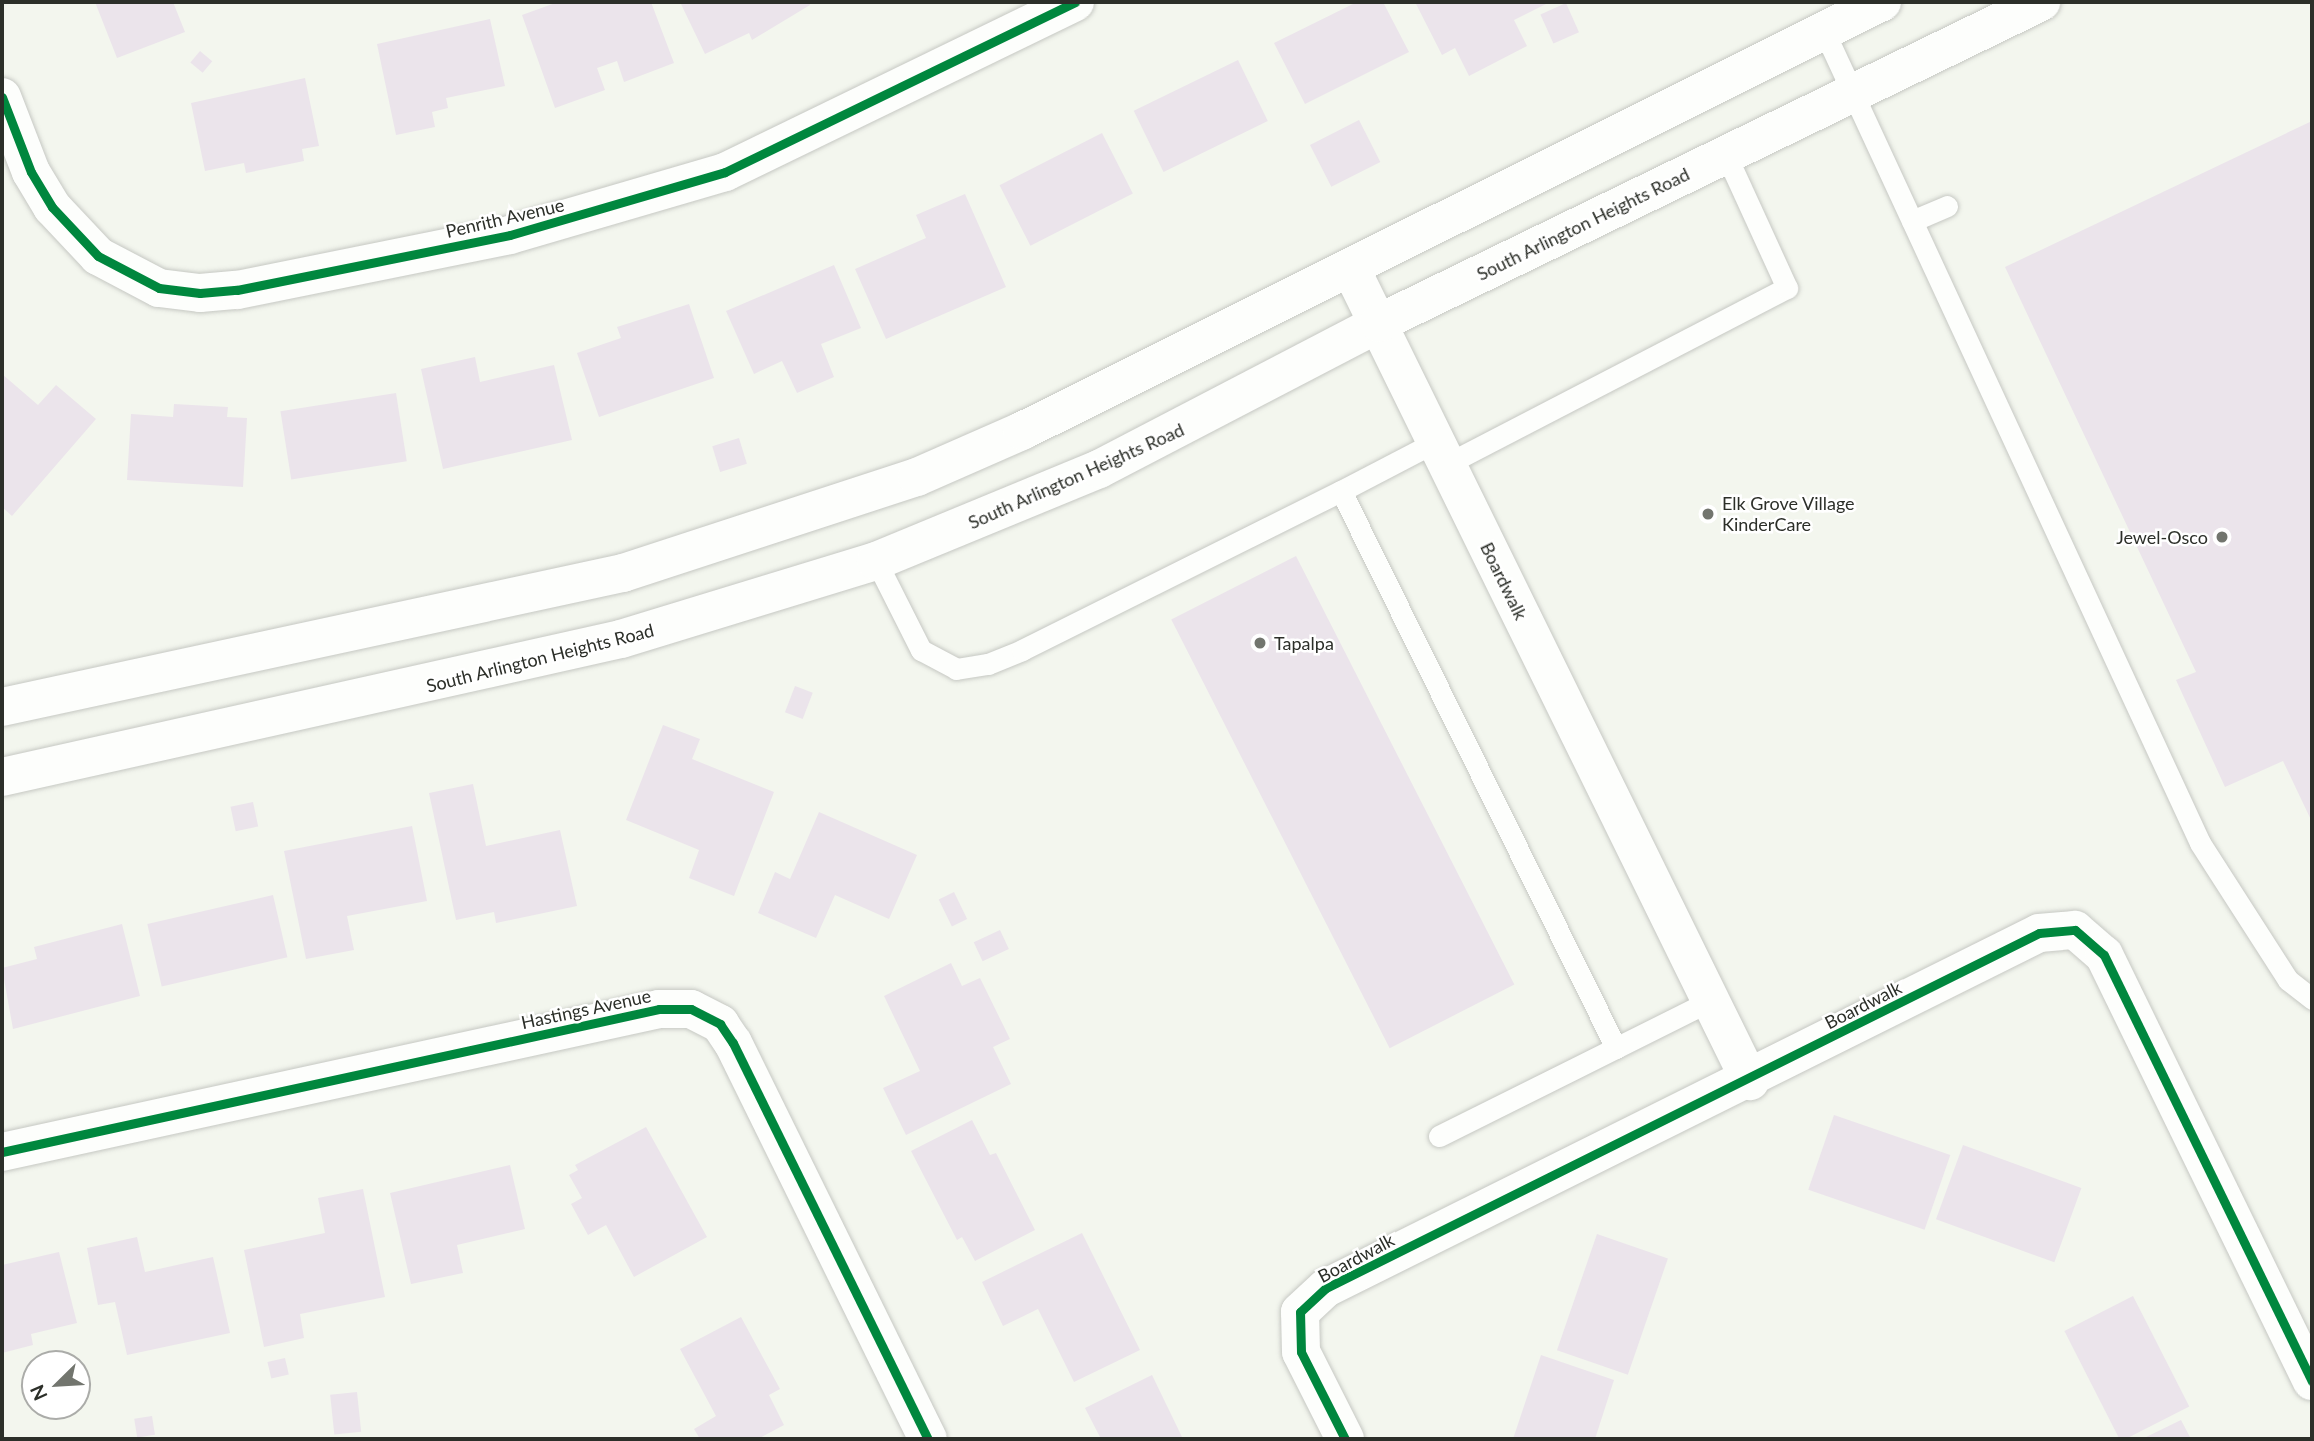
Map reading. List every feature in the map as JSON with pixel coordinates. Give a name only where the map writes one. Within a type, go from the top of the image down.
[{"type":"street","name":"Penrith Avenue","points":[[2,97],[31,172],[52,207],[98,256],[159,288],[200,293],[237,290],[510,235],[725,172],[1075,2]]},
{"type":"street","points":[[2,707],[623,573],[754,534],[917,477],[1022,431],[1882,2]]},
{"type":"street","name":"South Arlington Heights Road","points":[[2,777],[608,642],[876,561],[1099,469],[1378,323],[2041,2]]},
{"type":"street","name":"Boardwalk","points":[[1351,269],[1708,1002],[1750,1081]]},
{"type":"street","name":"Boardwalk","points":[[1345,1439],[1301,1352],[1300,1312],[1326,1288],[1750,1081],[2039,933],[2075,930],[2104,955],[2312,1381]]},
{"type":"street","name":"Hastings Avenue","points":[[2,1152],[659,1009],[691,1009],[720,1024],[733,1043],[928,1439]]},
{"type":"lane","points":[[1824,31],[2200,843],[2288,980],[2312,999]]},
{"type":"lane","points":[[876,561],[921,650],[956,669],[988,664],[1022,650],[1341,491],[1442,453],[1787,288],[1726,155]]},
{"type":"lane","points":[[1912,221],[1947,206]]},
{"type":"lane","points":[[1341,491],[1616,1048]]},
{"type":"lane","points":[[1439,1136],[1708,1002]]},
{"type":"building","points":[[95,2],[173,2],[185,32],[117,58]]},
{"type":"building","points":[[558,2],[651,2],[674,63],[624,82],[617,61],[597,68],[605,90],[555,108],[522,15]]},
{"type":"building","points":[[680,2],[809,2],[810,5],[752,40],[749,33],[705,54]]},
{"type":"building","points":[[1357,2],[1383,2],[1409,52],[1305,104],[1274,43]]},
{"type":"building","points":[[1415,2],[1550,2],[1514,20],[1527,46],[1469,76],[1455,48],[1442,55]]},
{"type":"building","points":[[1566,3],[1579,32],[1553,44],[1540,14]]},
{"type":"building","points":[[490,19],[505,86],[446,98],[448,108],[432,112],[435,127],[396,135],[377,44]]},
{"type":"building","points":[[200,51],[212,61],[203,73],[190,62]]},
{"type":"building","points":[[1238,60],[1268,121],[1164,172],[1134,111]]},
{"type":"building","points":[[305,78],[319,146],[302,149],[304,161],[246,173],[244,163],[205,171],[191,103]]},
{"type":"building","points":[[1359,120],[1380,162],[1331,187],[1310,145]]},
{"type":"building","name":"Jewel-Osco","points":[[2312,121],[2312,822],[2283,761],[2225,787],[2176,680],[2196,672],[2005,267]]},
{"type":"building","points":[[1102,133],[1133,194],[1030,246],[1000,185]]},
{"type":"building","points":[[965,194],[1006,287],[886,339],[855,269],[926,238],[916,215]]},
{"type":"building","points":[[834,265],[861,328],[821,344],[834,377],[797,393],[782,361],[754,374],[726,311]]},
{"type":"building","points":[[689,304],[714,378],[599,417],[577,353],[621,338],[617,327]]},
{"type":"building","points":[[475,357],[480,382],[554,365],[572,440],[443,469],[421,369]]},
{"type":"building","points":[[2,374],[38,405],[56,385],[96,419],[12,516],[2,507]]},
{"type":"building","points":[[396,393],[407,461],[291,479],[280,411]]},
{"type":"building","points":[[174,404],[228,407],[227,417],[247,418],[243,487],[127,480],[131,414],[173,417]]},
{"type":"building","points":[[739,438],[747,464],[720,472],[712,446]]},
{"type":"building","points":[[1296,556],[1514,985],[1390,1048],[1171,620]]},
{"type":"building","points":[[795,686],[813,693],[803,719],[785,712]]},
{"type":"building","points":[[663,725],[700,739],[692,759],[774,792],[734,896],[689,878],[699,850],[626,820]]},
{"type":"building","points":[[473,784],[486,846],[560,830],[577,906],[496,923],[494,912],[456,920],[429,793]]},
{"type":"building","points":[[253,802],[258,826],[236,831],[231,807]]},
{"type":"building","points":[[819,812],[917,855],[889,919],[835,895],[816,938],[758,913],[775,872],[790,879]]},
{"type":"building","points":[[412,826],[427,901],[347,916],[354,950],[306,959],[284,851]]},
{"type":"building","points":[[954,892],[967,919],[952,926],[939,899]]},
{"type":"building","points":[[273,895],[287,957],[162,986],[147,924]]},
{"type":"building","points":[[122,924],[140,996],[13,1029],[2,968],[37,959],[34,947]]},
{"type":"building","points":[[1000,930],[1009,949],[983,961],[974,942]]},
{"type":"building","points":[[951,963],[962,986],[980,978],[1010,1039],[993,1047],[1011,1084],[906,1135],[883,1088],[920,1071],[884,996]]},
{"type":"building","points":[[1834,1115],[1950,1155],[1925,1230],[1808,1190]]},
{"type":"building","points":[[972,1120],[990,1155],[996,1153],[1035,1230],[975,1261],[962,1237],[957,1240],[911,1151]]},
{"type":"building","points":[[646,1127],[707,1237],[634,1277],[606,1225],[588,1235],[571,1204],[582,1198],[569,1175],[578,1170],[575,1165]]},
{"type":"building","points":[[1963,1145],[2081,1188],[2054,1262],[1936,1219]]},
{"type":"building","points":[[510,1165],[525,1229],[457,1245],[463,1273],[411,1284],[390,1193]]},
{"type":"building","points":[[363,1189],[385,1297],[300,1314],[304,1338],[264,1347],[244,1250],[325,1233],[318,1198]]},
{"type":"building","points":[[1082,1233],[1140,1350],[1074,1382],[1038,1309],[1003,1326],[982,1282]]},
{"type":"building","points":[[1597,1234],[1668,1258],[1628,1375],[1557,1350]]},
{"type":"building","points":[[137,1237],[145,1272],[213,1257],[230,1333],[127,1355],[115,1302],[98,1305],[87,1248]]},
{"type":"building","points":[[59,1252],[77,1323],[31,1334],[33,1345],[2,1353],[2,1265]]},
{"type":"building","points":[[2133,1296],[2189,1406],[2125,1439],[2119,1439],[2064,1331]]},
{"type":"building","points":[[741,1317],[780,1389],[769,1395],[784,1425],[758,1439],[700,1439],[694,1429],[716,1416],[680,1349]]},
{"type":"building","points":[[1541,1355],[1614,1380],[1595,1439],[1513,1439]]},
{"type":"building","points":[[285,1358],[289,1375],[271,1379],[267,1362]]},
{"type":"building","points":[[1152,1375],[1183,1439],[1101,1439],[1085,1408]]},
{"type":"building","points":[[357,1392],[361,1432],[334,1435],[330,1395]]},
{"type":"building","points":[[152,1416],[155,1435],[137,1438],[134,1419]]},
{"type":"building","points":[[2181,1420],[2191,1439],[2142,1439]]},
{"type":"cycle path","points":[[2,97],[31,172],[52,207],[98,256],[159,288],[200,293],[237,290],[510,235],[725,172],[1075,2]]},
{"type":"cycle path","points":[[1345,1439],[1301,1352],[1300,1312],[1326,1288],[2039,933],[2075,930],[2104,955],[2312,1381]]},
{"type":"cycle path","points":[[2,1152],[659,1009],[691,1009],[720,1024],[733,1043],[928,1439]]},
{"type":"place","name":"Elk Grove Village KinderCare","points":[[1708,514]]},
{"type":"place","name":"Jewel-Osco","points":[[2222,537]]},
{"type":"place","name":"Tapalpa","points":[[1260,643]]}]
